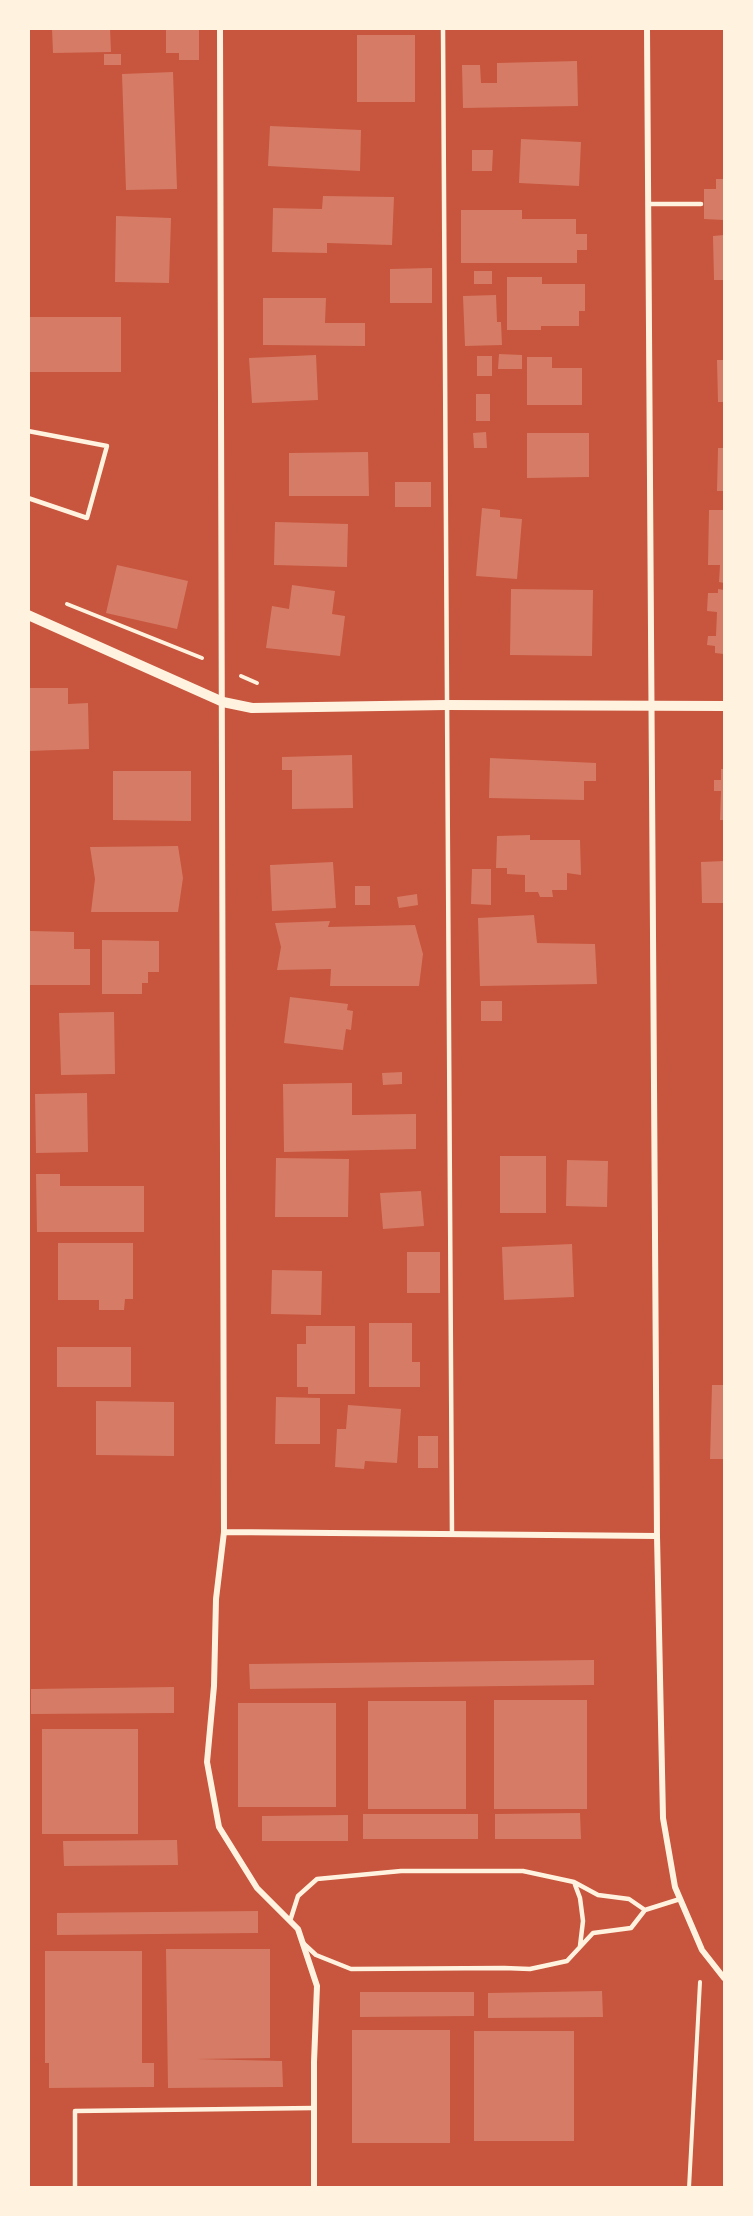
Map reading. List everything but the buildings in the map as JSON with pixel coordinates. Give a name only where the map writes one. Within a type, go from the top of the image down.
[{"type":"street","points":[[220,28],[224,1532],[216,1599],[214,1686],[207,1762],[219,1827],[257,1888],[298,1929],[317,1986],[314,2187]]},
{"type":"street","points":[[647,28],[657,1536],[663,1818],[675,1887],[702,1950],[724,1978]]},
{"type":"street","points":[[28,615],[223,702],[252,708],[446,705],[724,706]]},
{"type":"street","points":[[224,1532],[657,1536]]},
{"type":"lane","points":[[443,28],[452,1534]]},
{"type":"lane","points":[[648,204],[701,204]]},
{"type":"lane","points":[[28,431],[107,446],[87,519],[28,498]]},
{"type":"lane","points":[[290,1921],[298,1896],[317,1879],[401,1871],[524,1871],[574,1882],[598,1895],[629,1899],[645,1910]]},
{"type":"lane","points":[[574,1882],[580,1898],[583,1921],[580,1946]]},
{"type":"lane","points":[[303,1943],[316,1955],[351,1969],[504,1968],[530,1970],[567,1961],[593,1933],[631,1928],[645,1910],[680,1899]]},
{"type":"lane","points":[[75,2187],[75,2111],[314,2108]]},
{"type":"path","points":[[60,601],[174,646],[263,686]]},
{"type":"path","points":[[689,2187],[702,1950]]}]
